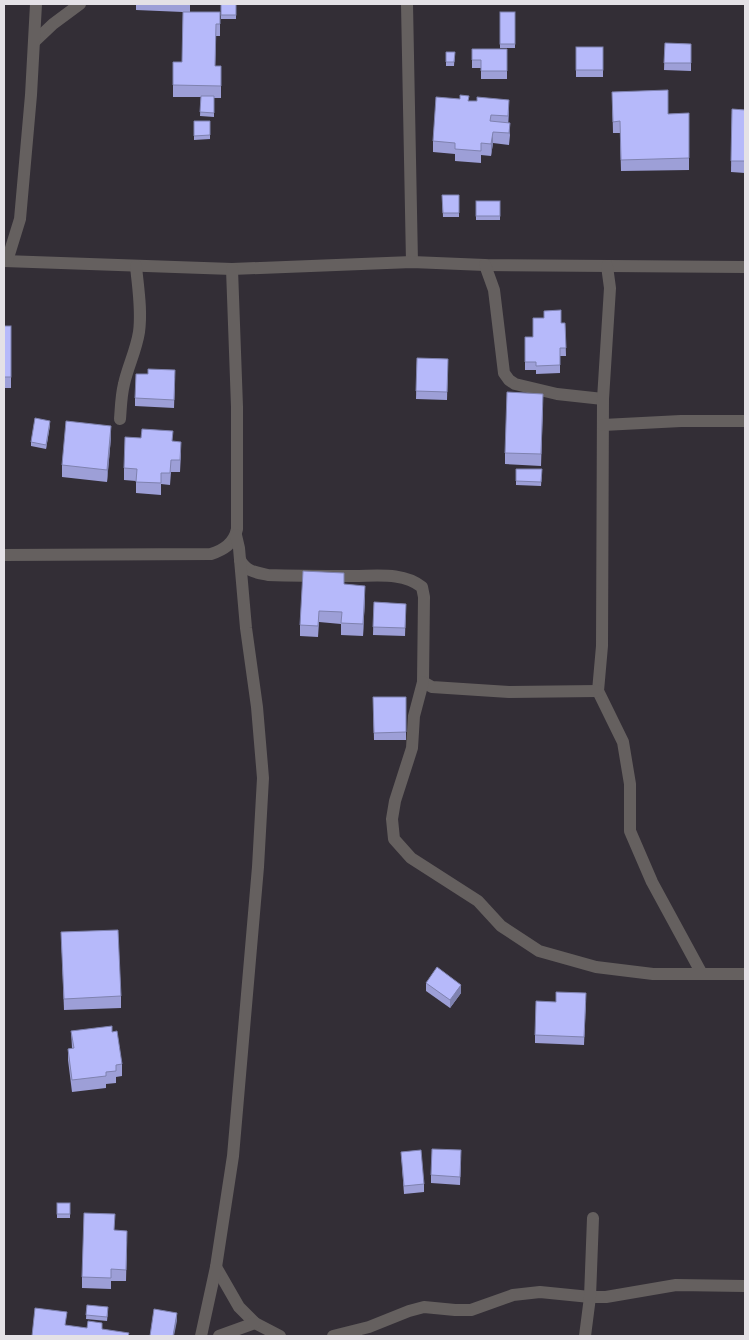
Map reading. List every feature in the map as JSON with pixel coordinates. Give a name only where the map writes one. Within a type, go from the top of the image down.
[{"type":"street","points":[[36,4],[32,95],[20,219],[5,262],[232,269],[412,262],[485,265],[745,267]]},
{"type":"street","points":[[34,42],[52,24],[80,4]]},
{"type":"street","points":[[407,4],[412,262]]},
{"type":"street","points":[[485,265],[494,290],[504,373],[509,380],[515,384],[557,394],[603,399]]},
{"type":"street","points":[[120,419],[124,383],[132,363],[140,320],[136,266]]},
{"type":"street","points":[[607,266],[610,288],[602,425],[602,636],[598,691],[623,742],[630,784],[630,831],[652,882],[702,974]]},
{"type":"street","points":[[201,1336],[216,1267],[233,1156],[258,867],[263,778],[258,708],[246,628],[236,535],[237,407],[232,269]]},
{"type":"street","points":[[602,425],[681,421],[745,421]]},
{"type":"street","points":[[4,555],[210,554],[224,550],[236,535]]},
{"type":"street","points":[[240,560],[251,572],[268,575],[382,575],[401,577],[416,582],[422,587],[424,597],[423,682],[414,716],[412,748],[395,801],[392,819],[394,839],[411,858],[478,901],[501,926],[539,951],[596,967],[653,974],[745,974]]},
{"type":"street","points":[[423,682],[432,687],[500,691],[598,691]]},
{"type":"street","points":[[585,1336],[590,1297],[593,1218]]},
{"type":"street","points":[[216,1267],[239,1307],[255,1323],[280,1336]]},
{"type":"street","points":[[333,1336],[369,1327],[424,1307],[471,1310],[513,1295],[540,1292],[606,1297],[676,1285],[745,1286]]},
{"type":"street","points":[[219,1336],[255,1323]]},
{"type":"building","points":[[221,4],[236,4],[236,15],[221,15]]},
{"type":"building","points":[[183,12],[220,12],[220,24],[216,24],[215,66],[221,66],[221,86],[173,85],[173,62],[182,62]]},
{"type":"building","points":[[500,12],[515,12],[515,44],[500,44]]},
{"type":"building","points":[[665,43],[691,44],[691,63],[664,63]]},
{"type":"building","points":[[576,47],[603,47],[603,70],[576,70]]},
{"type":"building","points":[[472,49],[507,49],[507,71],[481,71],[481,60],[472,60]]},
{"type":"building","points":[[446,52],[455,52],[454,62],[446,62]]},
{"type":"building","points":[[668,90],[668,114],[689,113],[689,158],[621,160],[620,121],[613,122],[612,92]]},
{"type":"building","points":[[460,95],[469,96],[468,101],[477,101],[477,97],[509,100],[508,116],[491,115],[490,121],[510,123],[509,133],[493,132],[491,144],[481,143],[481,151],[455,149],[455,143],[433,141],[436,97],[460,99]]},
{"type":"building","points":[[201,96],[214,96],[214,113],[200,112]]},
{"type":"building","points":[[732,109],[745,110],[745,161],[731,161]]},
{"type":"building","points":[[194,121],[210,121],[210,135],[194,136]]},
{"type":"building","points":[[442,195],[459,195],[459,213],[443,213]]},
{"type":"building","points":[[476,201],[500,201],[500,216],[476,216]]},
{"type":"building","points":[[561,310],[561,323],[565,323],[566,348],[560,348],[560,365],[536,366],[536,362],[525,362],[525,337],[533,337],[533,318],[544,318],[544,311]]},
{"type":"building","points":[[4,326],[11,326],[11,377],[4,377]]},
{"type":"building","points":[[417,358],[448,359],[447,392],[416,391]]},
{"type":"building","points":[[148,369],[175,370],[174,400],[135,398],[136,374],[148,374]]},
{"type":"building","points":[[507,392],[543,394],[541,454],[505,453]]},
{"type":"building","points":[[35,418],[50,421],[46,445],[31,442]]},
{"type":"building","points":[[66,421],[111,426],[107,470],[62,465]]},
{"type":"building","points":[[142,429],[173,431],[172,441],[181,442],[180,460],[171,460],[170,473],[161,473],[161,483],[136,482],[137,469],[124,468],[125,437],[141,438]]},
{"type":"building","points":[[516,469],[542,469],[541,482],[516,481]]},
{"type":"building","points":[[303,571],[344,573],[344,584],[365,586],[363,624],[341,623],[342,612],[319,611],[318,626],[300,625]]},
{"type":"building","points":[[374,602],[406,604],[405,628],[373,627]]},
{"type":"building","points":[[373,697],[406,697],[406,732],[374,733]]},
{"type":"building","points":[[118,930],[121,996],[64,999],[61,932]]},
{"type":"building","points":[[437,967],[461,985],[450,1000],[426,983]]},
{"type":"building","points":[[556,992],[586,993],[584,1037],[535,1035],[536,1001],[556,1002]]},
{"type":"building","points":[[112,1026],[112,1032],[117,1031],[122,1064],[116,1065],[116,1071],[106,1072],[106,1076],[72,1080],[68,1049],[74,1048],[71,1031]]},
{"type":"building","points":[[432,1149],[461,1150],[460,1177],[431,1175]]},
{"type":"building","points":[[421,1150],[424,1184],[404,1186],[401,1152]]},
{"type":"building","points":[[57,1203],[70,1203],[70,1214],[57,1214]]},
{"type":"building","points":[[84,1213],[115,1214],[114,1230],[127,1231],[126,1270],[111,1269],[111,1278],[82,1277]]},
{"type":"building","points":[[87,1305],[108,1307],[107,1317],[86,1315]]},
{"type":"building","points":[[35,1308],[67,1312],[65,1325],[87,1328],[88,1321],[102,1323],[102,1329],[129,1333],[128,1336],[32,1336]]},
{"type":"building","points":[[154,1309],[177,1313],[173,1336],[150,1336]]}]
